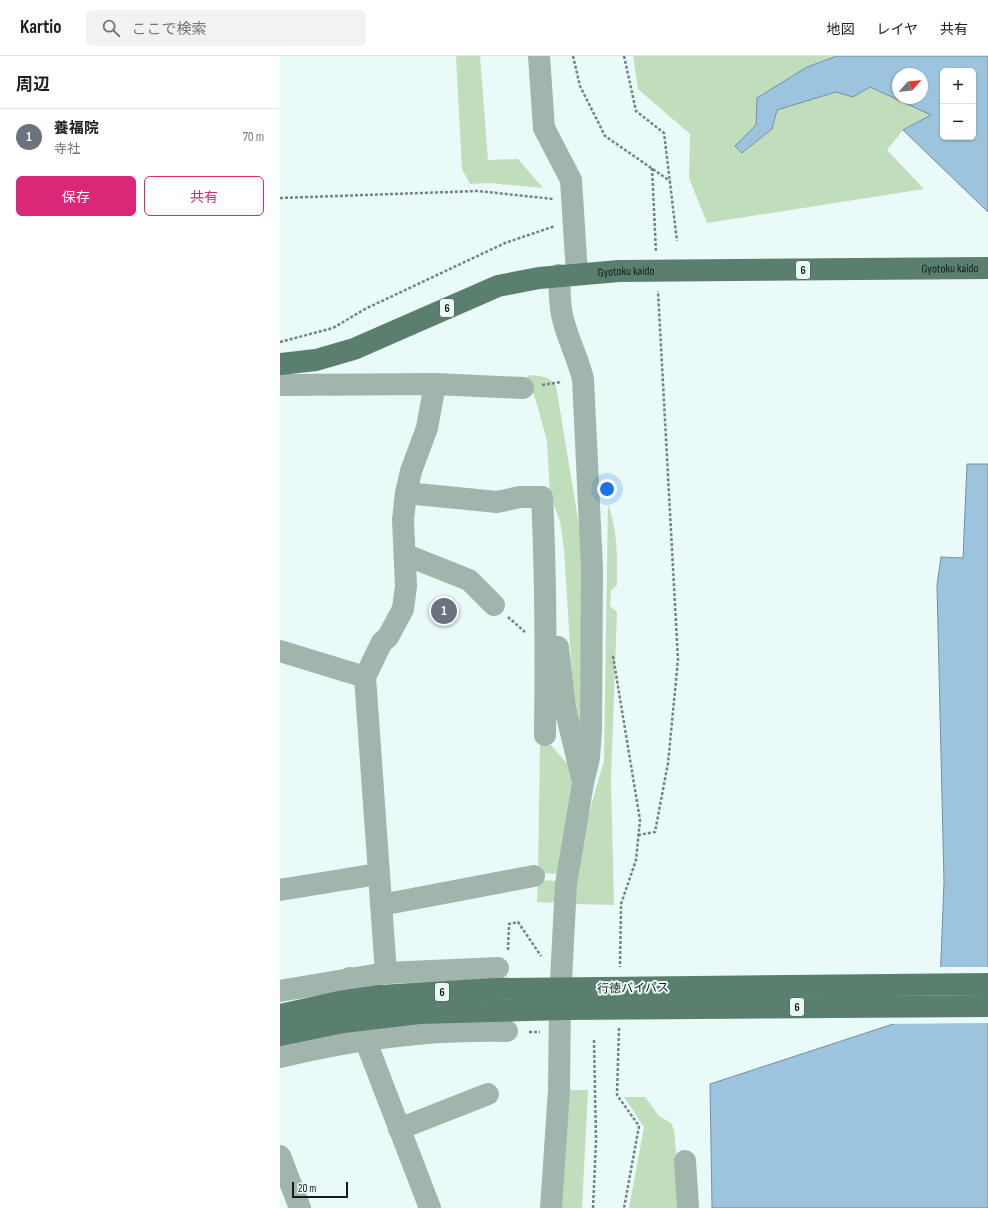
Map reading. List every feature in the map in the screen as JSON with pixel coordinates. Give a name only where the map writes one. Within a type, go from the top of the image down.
[{"type":"main road","name":"Gyotoku kaido","points":[[280,364],[316,360],[354,349],[498,286],[568,275],[619,271],[988,268]]},
{"type":"main road","name":"行徳バイパス","points":[[280,1015],[339,1002],[380,996],[496,989],[988,984]]},
{"type":"main road","name":"行徳バイパス","points":[[280,1035],[343,1022],[419,1013],[578,1009],[988,1006]]},
{"type":"street","points":[[539,56],[544,128],[570,180],[573,211],[568,275],[562,318],[570,343],[579,361],[583,379],[592,593],[590,758],[583,783],[566,891],[560,1000],[559,1090],[551,1208]]},
{"type":"street","points":[[280,385],[435,384],[523,388]]},
{"type":"street","points":[[386,973],[365,677],[382,642],[388,637],[403,609],[406,586],[404,520],[406,493],[411,471],[427,428],[435,384]]},
{"type":"street","points":[[406,493],[497,502],[520,497],[542,497],[547,646],[545,735]]},
{"type":"street","points":[[406,556],[469,580],[494,605]]},
{"type":"street","points":[[545,567],[553,600],[565,708],[583,783]]},
{"type":"street","points":[[280,651],[365,677]]},
{"type":"street","points":[[280,890],[378,874]]},
{"type":"street","points":[[381,905],[534,876]]},
{"type":"street","points":[[280,991],[386,973],[496,963],[479,1030]]},
{"type":"street","points":[[350,978],[365,1039],[430,1208]]},
{"type":"street","points":[[280,1057],[365,1039],[479,1030],[507,1031]]},
{"type":"street","points":[[399,1129],[488,1094]]},
{"type":"street","points":[[280,1156],[300,1208]]},
{"type":"street","points":[[686,1161],[688,1208]]},
{"type":"path","points":[[573,56],[580,86],[605,136],[670,181]]},
{"type":"path","points":[[624,56],[636,111],[664,133],[677,241]]},
{"type":"path","points":[[652,168],[657,256]]},
{"type":"path","points":[[280,198],[478,191],[573,211]]},
{"type":"path","points":[[280,342],[333,328],[365,309],[505,243],[536,232],[573,211]]},
{"type":"path","points":[[638,835],[656,832],[668,764],[678,660],[658,287]]},
{"type":"path","points":[[523,388],[583,379]]},
{"type":"path","points":[[494,605],[534,640],[547,646]]},
{"type":"path","points":[[613,655],[640,820],[636,860],[621,904],[620,968]]},
{"type":"path","points":[[496,963],[509,924],[518,922],[542,958]]},
{"type":"path","points":[[619,1023],[617,1095],[639,1126],[624,1208]]},
{"type":"path","points":[[593,1208],[596,1141],[594,1040]]},
{"type":"green space","points":[[456,56],[480,56],[488,160],[518,159],[543,188],[490,183],[470,184],[462,169]]},
{"type":"green space","points":[[633,56],[837,56],[807,67],[757,98],[756,125],[735,146],[743,153],[771,130],[777,110],[836,92],[853,97],[870,87],[892,97],[892,104],[908,104],[932,115],[903,130],[887,150],[924,189],[707,223],[689,178],[690,134],[638,89]]},
{"type":"green space","points":[[527,375],[547,378],[556,386],[583,549],[580,757],[572,675],[564,550],[560,521],[550,495],[547,441]]},
{"type":"green space","points":[[608,504],[614,525],[617,563],[617,585],[611,590],[610,606],[617,612],[611,779],[614,905],[571,904],[584,832],[604,761]]},
{"type":"green space","points":[[540,745],[551,745],[578,776],[560,874],[538,873]]},
{"type":"green space","points":[[538,880],[559,881],[556,903],[537,902]]},
{"type":"green space","points":[[567,1090],[588,1090],[582,1208],[557,1208]]},
{"type":"green space","points":[[624,1097],[645,1097],[659,1116],[671,1123],[674,1130],[679,1184],[677,1208],[629,1208],[644,1127]]},
{"type":"water","points":[[837,56],[988,56],[988,212],[903,130],[931,115],[907,104],[928,104],[928,68],[892,68],[892,97],[870,87],[853,97],[836,92],[777,110],[772,129],[742,153],[735,146],[756,125],[757,98],[807,67]]},
{"type":"water","points":[[967,464],[988,464],[988,1208],[712,1208],[710,1084],[939,1009],[944,882],[937,585],[941,557],[963,558]]},
{"type":"pier","points":[[939,967],[988,967],[988,1023],[885,1024],[937,1007]]},
{"type":"place","name":"養福院","points":[[444,611]]}]
